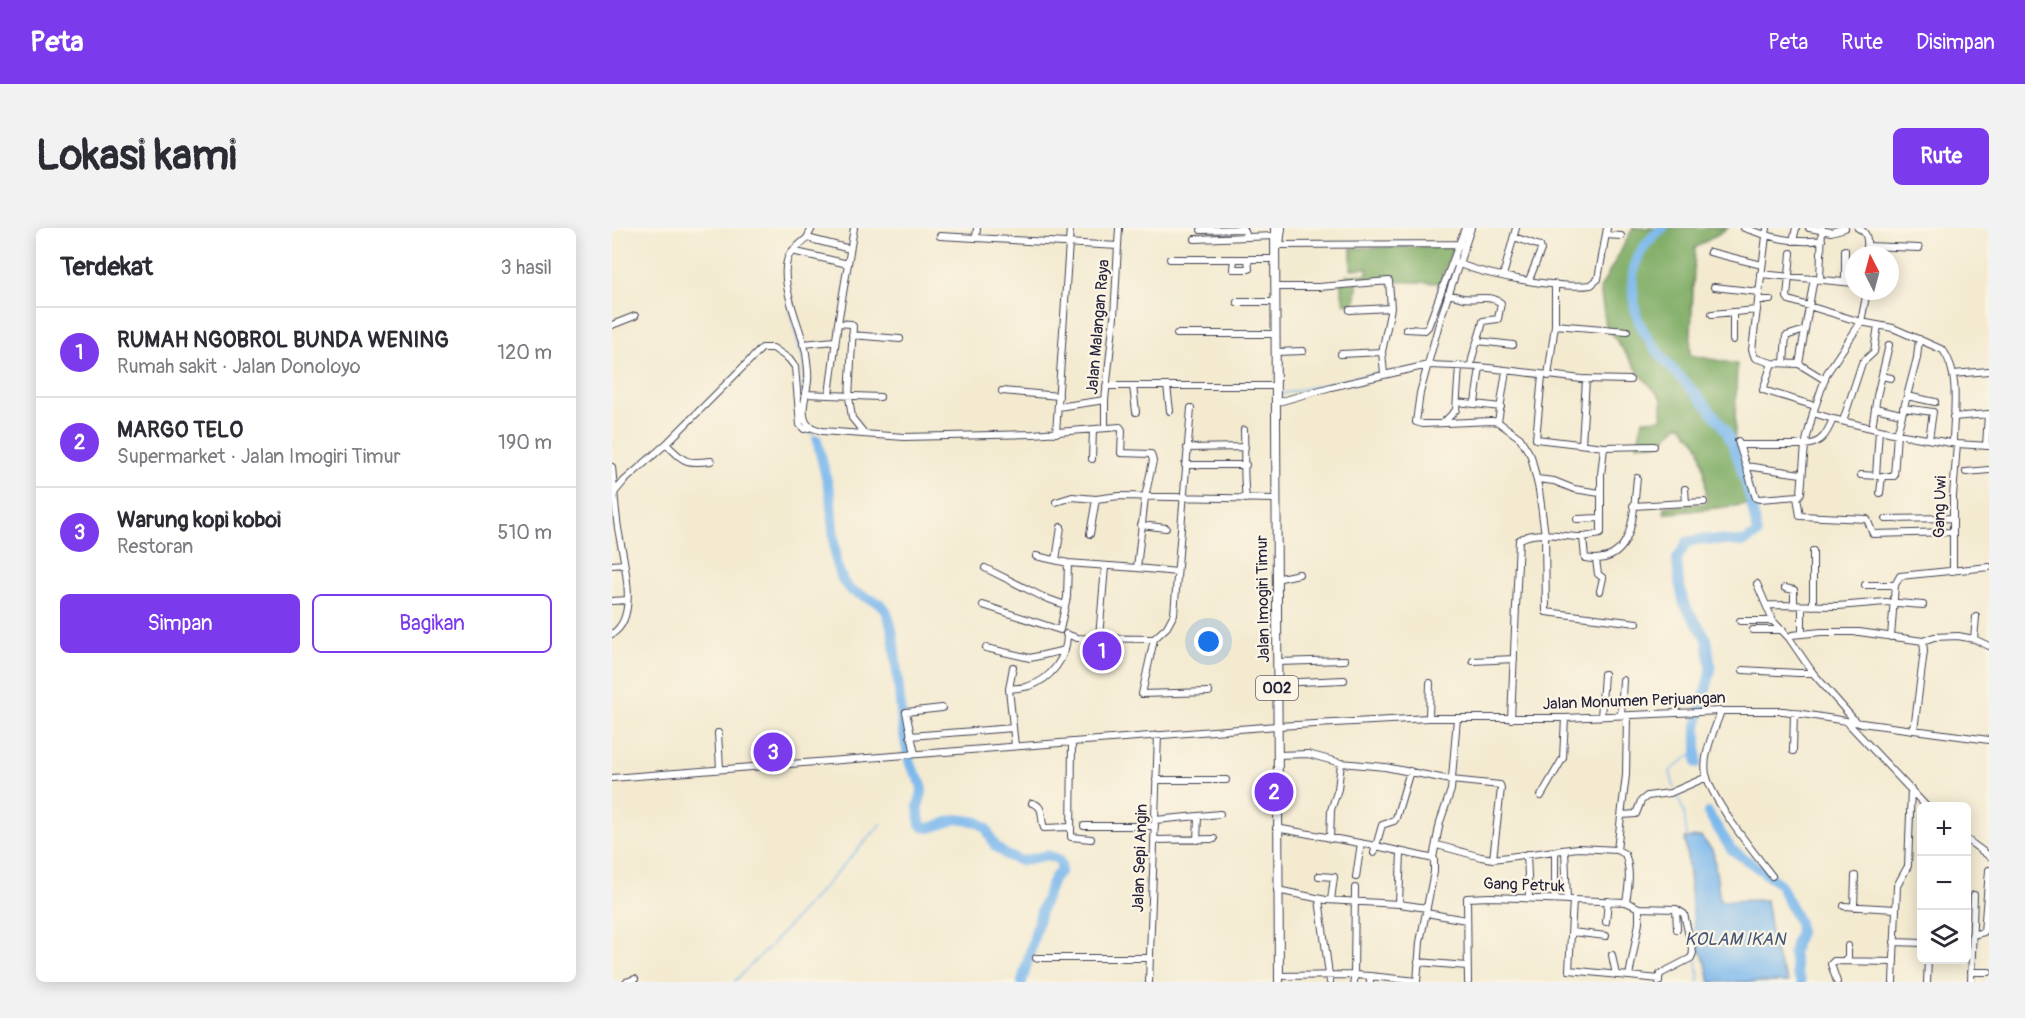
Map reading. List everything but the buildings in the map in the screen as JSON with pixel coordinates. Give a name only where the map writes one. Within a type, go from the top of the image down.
[{"type":"main road","name":"Jalan Imogiri Timur","points":[[1277,250],[1281,228]]},
{"type":"main road","name":"Jalan Imogiri Timur","points":[[1275,232],[1277,250],[1275,352],[1276,828],[1279,979]]},
{"type":"street","points":[[809,428],[804,416],[808,369],[788,295],[786,269],[789,255],[807,238],[812,228]]},
{"type":"street","points":[[829,395],[835,341],[854,228]]},
{"type":"street","points":[[976,238],[977,228]]},
{"type":"street","points":[[1056,433],[1070,228]]},
{"type":"street","name":"Jalan Malangan Raya","points":[[1106,428],[1105,400],[1114,317],[1119,228]]},
{"type":"street","points":[[1465,228],[1462,245],[1435,320],[1428,365],[1420,393],[1417,423],[1498,422],[1520,438],[1531,456],[1537,479],[1545,535],[1546,612],[1637,623]]},
{"type":"street","points":[[1462,245],[1471,228]]},
{"type":"street","points":[[1503,276],[1516,228]]},
{"type":"street","points":[[1744,228],[1766,232],[1793,242],[1822,240]]},
{"type":"street","points":[[1793,242],[1796,228]]},
{"type":"street","points":[[1809,228],[1836,232],[1845,228]]},
{"type":"street","points":[[1858,228],[1862,229],[1868,237],[1867,246]]},
{"type":"street","points":[[1202,230],[1244,229],[1247,237]]},
{"type":"street","points":[[1799,364],[1809,306],[1817,279],[1823,229]]},
{"type":"street","points":[[1195,239],[1247,237],[1275,232]]},
{"type":"street","points":[[1456,263],[1503,276],[1583,286],[1596,282],[1607,232],[1621,236]]},
{"type":"street","points":[[1766,232],[1753,355],[1755,358],[1772,363],[1799,364],[1825,380]]},
{"type":"street","points":[[940,236],[1118,246]]},
{"type":"street","points":[[1514,237],[1540,246],[1541,250],[1529,280]]},
{"type":"street","points":[[807,238],[850,249]]},
{"type":"street","points":[[1170,259],[1248,259],[1277,250],[1462,245]]},
{"type":"street","points":[[1899,247],[1918,248]]},
{"type":"street","points":[[792,251],[848,264]]},
{"type":"street","points":[[1710,252],[1762,265]]},
{"type":"street","points":[[1791,253],[1788,299],[1861,322],[1893,328],[1919,339],[1943,350],[1948,357],[1953,374],[1989,370]]},
{"type":"street","points":[[1760,274],[1845,282]]},
{"type":"street","points":[[1276,287],[1318,287],[1389,281],[1391,308],[1382,352],[1384,374]]},
{"type":"street","points":[[1536,439],[1555,325],[1556,284]]},
{"type":"street","points":[[1714,287],[1759,292]]},
{"type":"street","points":[[1446,291],[1463,298],[1477,297],[1500,302],[1498,319],[1484,321],[1472,354],[1471,366]]},
{"type":"street","points":[[1758,300],[1770,300]]},
{"type":"street","points":[[1833,419],[1827,434],[1815,444],[1805,446],[1739,443],[1757,499],[1797,497],[1801,493],[1805,446],[1815,405],[1825,380],[1861,322],[1865,300]]},
{"type":"street","points":[[1237,302],[1276,302]]},
{"type":"street","points":[[1350,310],[1391,308]]},
{"type":"street","points":[[1712,314],[1757,310]]},
{"type":"street","points":[[1732,312],[1733,340]]},
{"type":"street","points":[[612,325],[635,316]]},
{"type":"street","points":[[1406,329],[1425,330],[1435,320]]},
{"type":"street","points":[[838,323],[852,325],[849,397],[852,418],[864,433]]},
{"type":"street","points":[[1555,325],[1627,331]]},
{"type":"street","points":[[1843,421],[1862,363],[1874,352],[1878,325]]},
{"type":"street","points":[[1784,363],[1786,336],[1805,330]]},
{"type":"street","points":[[1177,334],[1276,334]]},
{"type":"street","points":[[852,335],[900,339]]},
{"type":"street","points":[[1861,475],[1894,476],[1897,434],[1919,339]]},
{"type":"street","points":[[803,344],[835,341]]},
{"type":"street","points":[[1478,342],[1513,345]]},
{"type":"street","points":[[1880,493],[1875,408],[1889,345]]},
{"type":"street","points":[[614,493],[624,481],[666,444],[751,357],[760,349],[773,348],[795,367],[798,417],[800,425],[809,428],[904,437],[1121,429],[1121,453],[1149,453],[1153,461],[1145,497],[1137,568]]},
{"type":"street","points":[[1275,352],[1303,351]]},
{"type":"street","points":[[1341,354],[1382,352]]},
{"type":"street","points":[[1772,363],[1762,388],[1764,391],[1815,405]]},
{"type":"street","points":[[1106,386],[1167,386],[1275,393],[1428,365],[1471,366],[1545,376],[1630,380]]},
{"type":"street","points":[[1442,424],[1454,412],[1457,402],[1459,366]]},
{"type":"street","points":[[1475,403],[1480,367]]},
{"type":"street","points":[[1498,422],[1506,371]]},
{"type":"street","name":"Gang Uwi","points":[[1953,374],[1955,443],[1952,518],[1953,571]]},
{"type":"street","points":[[1882,376],[1891,378]]},
{"type":"street","points":[[1582,444],[1586,379]]},
{"type":"street","points":[[1132,386],[1136,412]]},
{"type":"street","points":[[1167,386],[1170,411]]},
{"type":"street","points":[[1002,391],[1059,396]]},
{"type":"street","points":[[806,394],[880,397]]},
{"type":"street","points":[[1907,396],[1935,402]]},
{"type":"street","points":[[1058,408],[1105,400]]},
{"type":"street","points":[[1457,402],[1501,407]]},
{"type":"street","points":[[1191,408],[1174,614],[1167,627],[1154,639],[1143,695],[1209,692]]},
{"type":"street","points":[[1875,408],[1933,412],[1929,439]]},
{"type":"street","points":[[1813,413],[1897,434],[1988,446],[1989,414],[1953,417]]},
{"type":"street","points":[[1092,459],[1093,430]]},
{"type":"street","points":[[1244,430],[1246,465],[1243,475],[1246,499]]},
{"type":"street","points":[[1520,438],[1604,447],[1654,446]]},
{"type":"street","points":[[666,444],[682,460],[711,461]]},
{"type":"street","points":[[1187,448],[1245,447]]},
{"type":"street","points":[[1511,719],[1519,540],[1526,536],[1583,537],[1601,533],[1600,493],[1604,447]]},
{"type":"street","points":[[1185,465],[1246,465]]},
{"type":"street","points":[[1746,466],[1802,474]]},
{"type":"street","points":[[612,467],[615,526],[624,564],[627,600],[623,624],[612,634]]},
{"type":"street","points":[[1966,472],[1989,470]]},
{"type":"street","points":[[1583,537],[1584,558],[1596,560],[1617,553],[1632,525],[1637,478]]},
{"type":"street","points":[[1537,479],[1600,493]]},
{"type":"street","points":[[1685,489],[1686,503]]},
{"type":"street","points":[[1056,502],[1072,497],[1096,499],[1119,496],[1275,499]]},
{"type":"street","points":[[1797,497],[1800,516],[1867,519],[1872,534],[1952,532]]},
{"type":"street","points":[[1090,534],[1096,499]]},
{"type":"street","points":[[1633,506],[1704,502]]},
{"type":"street","points":[[1577,519],[1600,518]]},
{"type":"street","points":[[1886,519],[1952,518]]},
{"type":"street","points":[[1141,525],[1166,528]]},
{"type":"street","points":[[1056,560],[1061,527]]},
{"type":"street","points":[[1813,551],[1813,606]]},
{"type":"street","points":[[1036,556],[1068,563],[1177,572]]},
{"type":"street","points":[[1596,560],[1598,574],[1603,578],[1600,591]]},
{"type":"street","points":[[1060,630],[1068,589],[1068,563]]},
{"type":"street","points":[[612,565],[624,564]]},
{"type":"street","points":[[1099,637],[1105,567]]},
{"type":"street","points":[[1890,637],[1895,585],[1900,576],[1989,567]]},
{"type":"street","points":[[985,568],[1043,597],[1065,605]]},
{"type":"street","points":[[1276,579],[1299,574]]},
{"type":"street","points":[[1757,584],[1773,621],[1783,630],[1813,673],[1857,722]]},
{"type":"street","points":[[1865,585],[1895,585]]},
{"type":"street","points":[[1785,588],[1794,590],[1794,606]]},
{"type":"street","points":[[612,601],[627,600]]},
{"type":"street","points":[[1766,605],[1813,606],[1895,602],[1923,605]]},
{"type":"street","points":[[983,605],[1060,630],[1077,638],[1154,639]]},
{"type":"street","points":[[1802,606],[1802,633]]},
{"type":"street","points":[[1974,639],[1976,618]]},
{"type":"street","points":[[1740,621],[1773,621]]},
{"type":"street","points":[[1753,630],[1783,630]]},
{"type":"street","points":[[1789,638],[1802,633],[1859,632],[1923,641],[1946,636],[1974,639],[1989,646]]},
{"type":"street","points":[[1010,689],[1031,686],[1053,671],[1065,650],[1067,635]]},
{"type":"street","points":[[1914,730],[1924,651],[1923,641]]},
{"type":"street","points":[[986,648],[1030,658],[1065,650]]},
{"type":"street","points":[[1473,661],[1514,659]]},
{"type":"street","points":[[1277,662],[1345,660]]},
{"type":"street","points":[[1013,667],[1010,689],[1015,746]]},
{"type":"street","points":[[1743,670],[1813,673]]},
{"type":"street","points":[[1601,717],[1604,674]]},
{"type":"street","points":[[1277,683],[1344,680]]},
{"type":"street","points":[[1617,850],[1626,775],[1623,680]]},
{"type":"street","points":[[1429,718],[1430,682]]},
{"type":"street","points":[[914,753],[906,712],[942,708]]},
{"type":"street","name":"Jalan Monumen Perjuangan","points":[[612,777],[1277,726],[1429,718],[1565,718],[1761,710],[1794,712],[1989,740]]},
{"type":"street","points":[[1721,711],[1707,756],[1707,777],[1734,825],[1772,876]]},
{"type":"street","points":[[1793,751],[1794,712]]},
{"type":"street","points":[[1279,979],[1330,974],[1354,978],[1417,981],[1418,962],[1436,863],[1433,858],[1440,822],[1451,790],[1457,718]]},
{"type":"street","points":[[1541,796],[1563,758],[1565,718]]},
{"type":"street","points":[[1846,721],[1922,802]]},
{"type":"street","points":[[910,737],[1013,728]]},
{"type":"street","points":[[718,733],[720,769]]},
{"type":"street","name":"Jalan Sepi Angin","points":[[1149,982],[1158,735]]},
{"type":"street","points":[[1072,742],[1070,827],[1072,838],[1091,839]]},
{"type":"street","points":[[1277,755],[1308,754],[1341,763],[1410,771],[1451,780],[1486,782],[1501,786],[1493,859]]},
{"type":"street","points":[[1330,839],[1331,810],[1338,789],[1341,763]]},
{"type":"street","points":[[1375,850],[1382,825],[1396,818],[1410,771]]},
{"type":"street","points":[[1622,815],[1636,814],[1641,801],[1647,796],[1670,793],[1707,777]]},
{"type":"street","points":[[1156,780],[1226,780]]},
{"type":"street","points":[[1893,982],[1897,886],[1908,866],[1911,789]]},
{"type":"street","points":[[1032,803],[1041,809],[1044,828],[1070,827]]},
{"type":"street","points":[[1084,826],[1155,823],[1220,814]]},
{"type":"street","points":[[1197,840],[1198,817]]},
{"type":"street","points":[[1276,828],[1361,843],[1375,850],[1433,858]]},
{"type":"street","points":[[1154,840],[1214,839]]},
{"type":"street","points":[[1356,877],[1361,843]]},
{"type":"street","points":[[1971,843],[1989,856]]},
{"type":"street","points":[[1437,845],[1493,859],[1578,848],[1617,850],[1625,854],[1630,871],[1626,902]]},
{"type":"street","points":[[1565,850],[1570,900],[1626,902],[1639,908],[1676,909],[1684,914],[1693,953],[1688,961],[1660,974],[1659,981]]},
{"type":"street","points":[[1555,851],[1555,899]]},
{"type":"street","points":[[1400,904],[1401,852]]},
{"type":"street","points":[[1527,854],[1529,898]]},
{"type":"street","points":[[1972,935],[1984,932],[1989,870]]},
{"type":"street","points":[[1319,876],[1334,877],[1331,900]]},
{"type":"street","points":[[1854,907],[1855,876]]},
{"type":"street","points":[[1354,978],[1355,888]]},
{"type":"street","points":[[1277,890],[1319,899],[1400,904],[1466,920]]},
{"type":"street","points":[[1971,938],[1974,895]]},
{"type":"street","name":"Gang Petruk","points":[[1468,982],[1467,897],[1570,900],[1572,932],[1569,970],[1659,981]]},
{"type":"street","points":[[1319,899],[1330,982]]},
{"type":"street","points":[[1606,922],[1608,902]]},
{"type":"street","points":[[1844,906],[1895,909]]},
{"type":"street","points":[[1629,976],[1639,908]]},
{"type":"street","points":[[1676,909],[1677,929]]},
{"type":"street","points":[[1572,932],[1606,936]]},
{"type":"street","points":[[1894,942],[1917,943]]},
{"type":"street","points":[[1848,946],[1848,960]]},
{"type":"street","points":[[1036,958],[1063,956],[1150,958]]},
{"type":"street","points":[[1612,956],[1616,975]]},
{"type":"street","points":[[1837,982],[1833,974],[1832,962],[1848,960],[1894,962]]},
{"type":"street","points":[[1418,962],[1467,966]]},
{"type":"street","points":[[1927,982],[1928,964]]},
{"type":"street","points":[[1970,964],[1971,982]]},
{"type":"street","points":[[1971,972],[1989,972]]},
{"type":"street","points":[[1596,982],[1597,974]]},
{"type":"street","points":[[626,982],[635,979]]},
{"type":"green space","points":[[1633,228],[1728,228],[1695,248],[1690,355],[1737,364],[1734,454],[1751,504],[1664,514],[1665,507],[1707,503],[1704,473],[1698,444],[1683,425],[1677,426],[1661,443],[1637,445],[1643,420],[1662,419],[1662,399],[1641,375],[1606,326],[1600,289]]},
{"type":"green space","points":[[1454,246],[1439,283],[1358,280],[1355,305],[1344,303],[1340,282],[1346,281],[1346,275],[1367,274],[1367,268],[1351,269],[1351,248]]},
{"type":"water","name":"KOLAM IKAN","points":[[1701,837],[1713,851],[1720,901],[1766,900],[1776,952],[1789,982],[1710,982],[1706,963],[1696,941],[1685,838]]},
{"type":"waterway","points":[[1663,228],[1643,248],[1633,272],[1636,313],[1650,342],[1712,412],[1728,435],[1744,478],[1757,534],[1744,542],[1703,539],[1687,542],[1677,559],[1684,604],[1707,639],[1711,669],[1697,726],[1697,763]]},
{"type":"waterway","points":[[790,312],[803,361],[802,401]]},
{"type":"waterway","points":[[1281,394],[1380,372]]},
{"type":"waterway","points":[[809,431],[817,440]]},
{"type":"waterway","points":[[817,440],[830,493],[836,563],[843,581],[850,590],[879,603],[886,610],[889,619],[893,634],[903,730],[910,764],[921,783],[922,792],[918,806],[920,824],[930,828],[957,819],[978,822],[986,828],[995,846],[1006,855],[1021,861],[1047,855],[1058,859],[1061,864],[1061,871],[1054,878],[1041,911],[1022,982]]},
{"type":"waterway","points":[[1674,788],[1670,771],[1697,750]]},
{"type":"waterway","points":[[1676,793],[1684,812],[1687,837]]},
{"type":"waterway","points":[[1708,813],[1731,849],[1780,884],[1799,923],[1800,932],[1793,954],[1801,982]]},
{"type":"waterway","points":[[734,982],[772,944],[881,824]]},
{"type":"waterway","points":[[1691,896],[1699,982]]},
{"type":"place","name":"RUMAH NGOBROL BUNDA WENING","points":[[1102,651]]},
{"type":"place","name":"Warung kopi koboi","points":[[773,752]]},
{"type":"place","name":"MARGO TELO","points":[[1274,792]]}]
